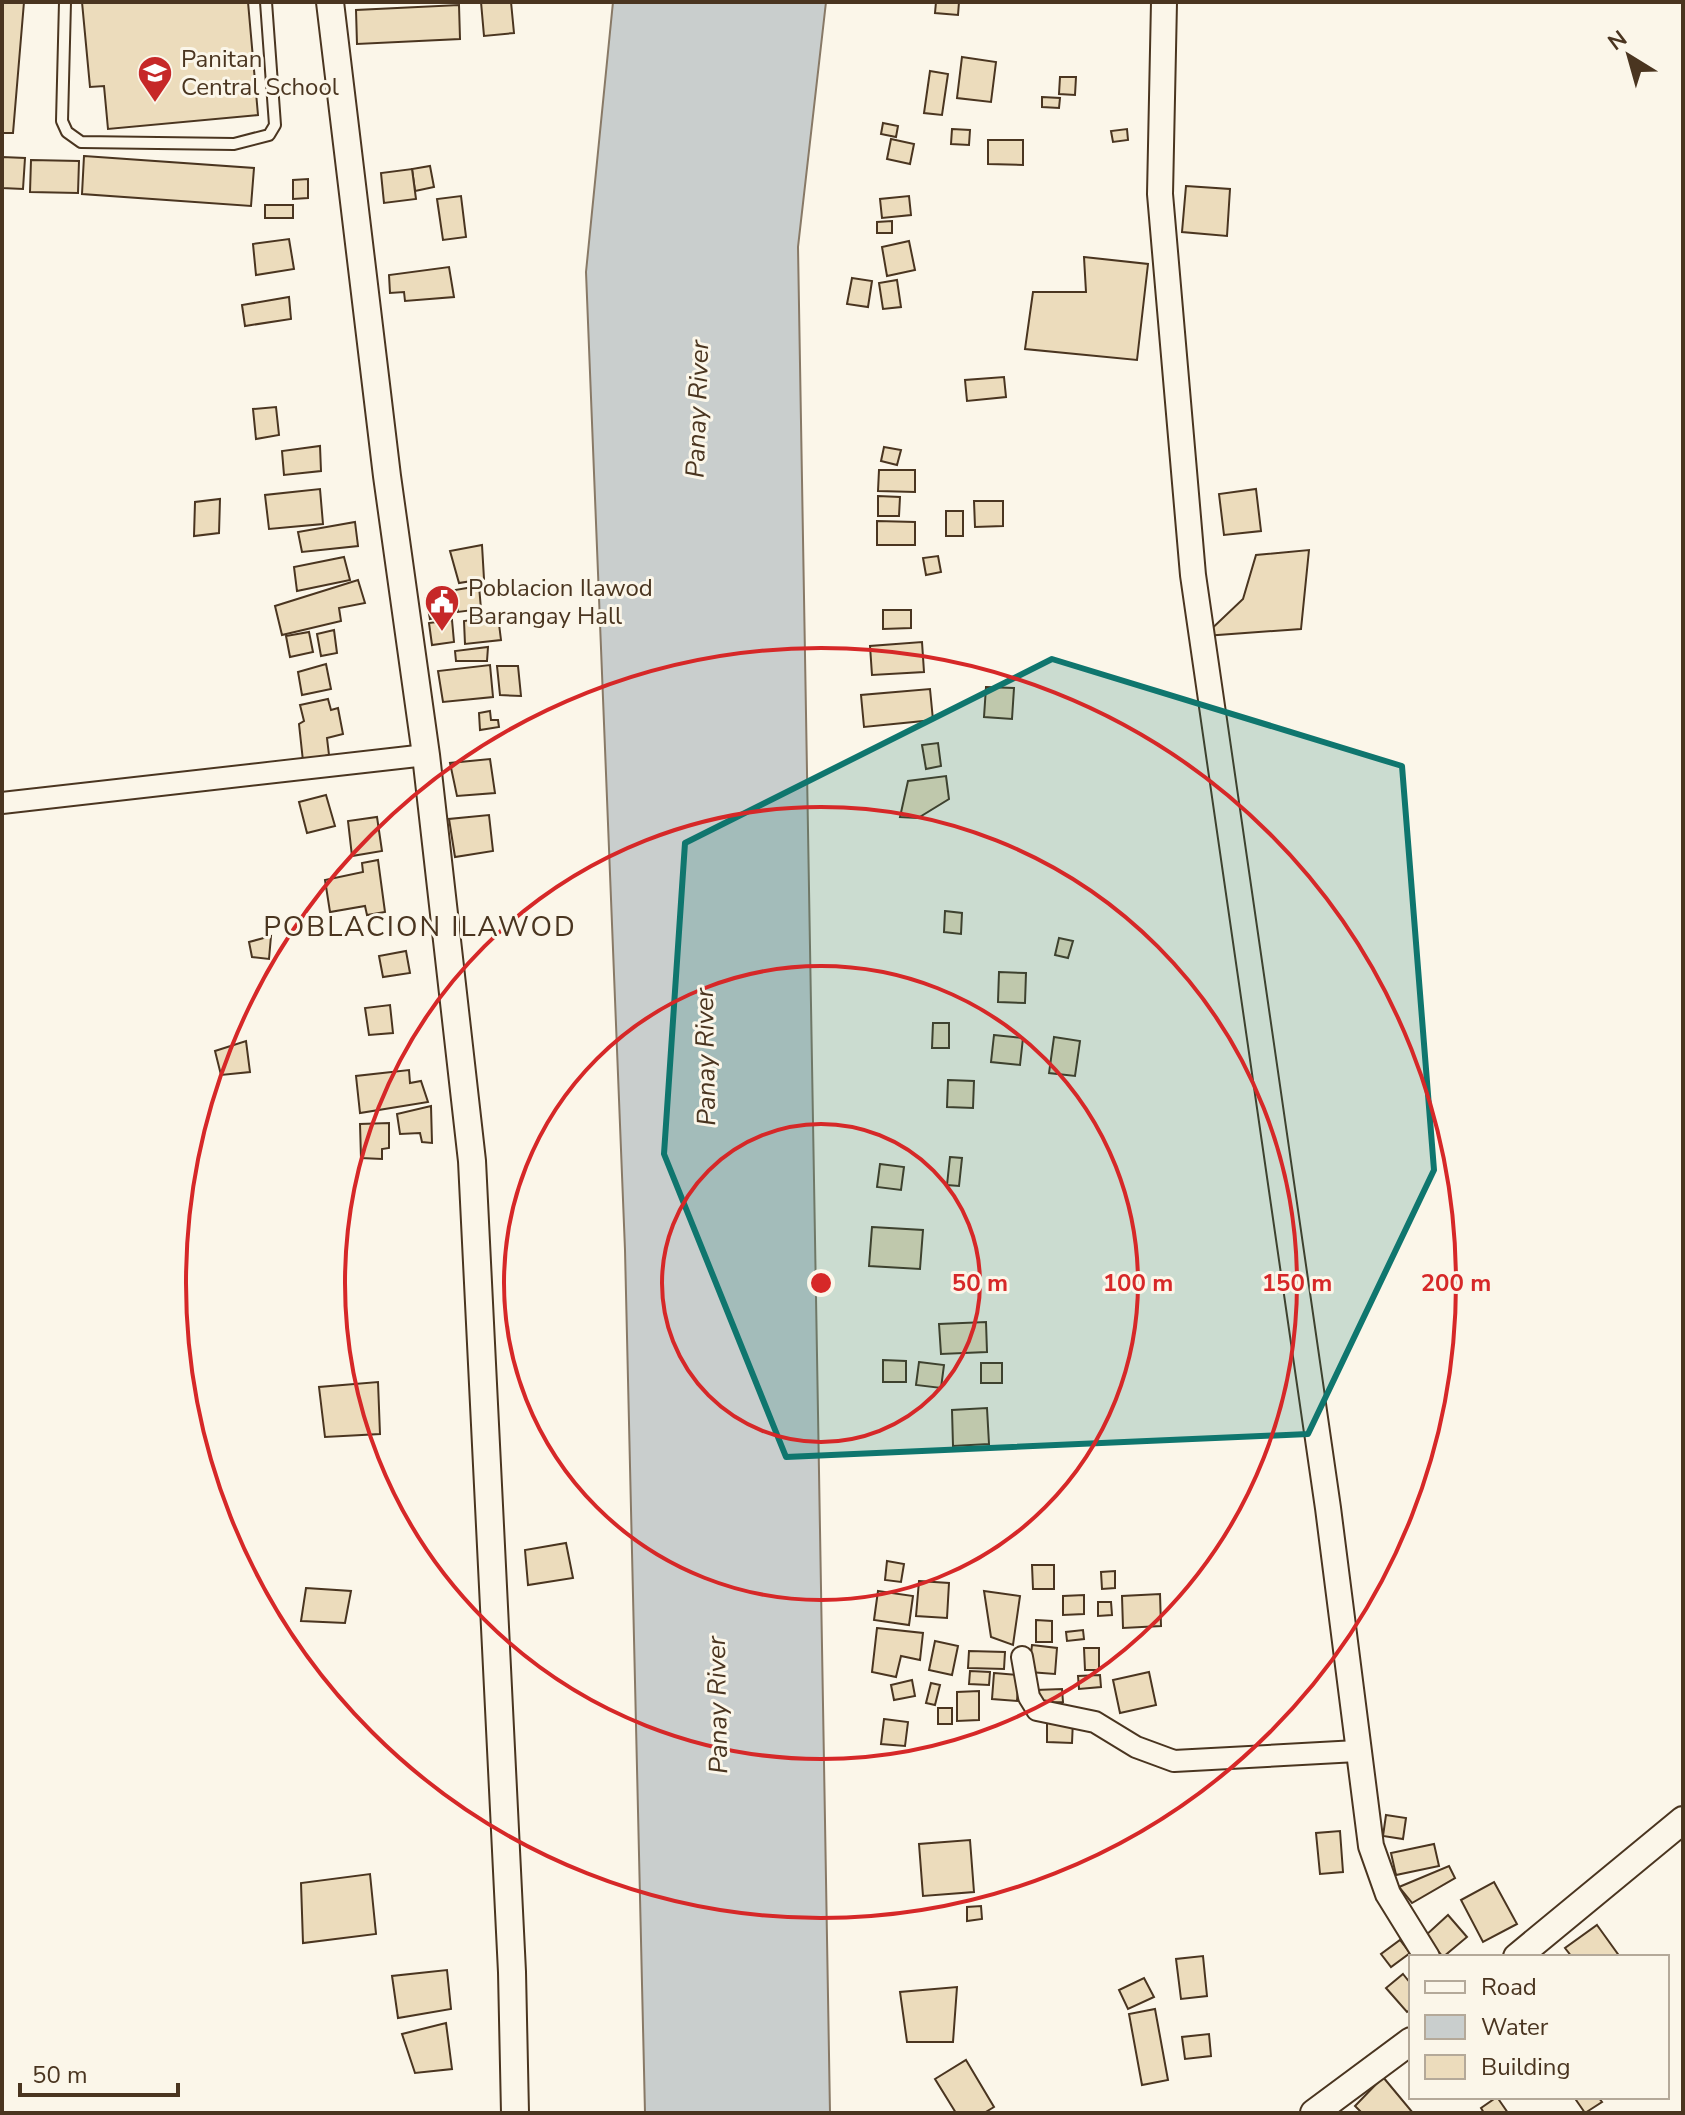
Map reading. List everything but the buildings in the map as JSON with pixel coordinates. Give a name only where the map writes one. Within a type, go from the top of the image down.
[{"type":"main road","points":[[330,2],[387,476],[426,755],[472,1161],[512,1972],[515,2113]]},
{"type":"main road","points":[[1519,1955],[1683,1820]]},
{"type":"main road","points":[[1314,2113],[1409,2042]]},
{"type":"street","points":[[1164,2],[1160,194],[1193,575],[1328,1508],[1371,1846],[1388,1894],[1426,1955]]},
{"type":"street","points":[[2,803],[426,755]]},
{"type":"street","points":[[1022,1657],[1029,1697],[1037,1710],[1095,1722],[1136,1747],[1174,1761],[1357,1751]]},
{"type":"lane","points":[[65,2],[62,121],[67,132],[81,142],[219,144],[269,135],[275,125],[266,2]]},
{"type":"highlighted area","points":[[1052,659],[1402,766],[1434,1170],[1308,1434],[786,1457],[664,1154],[685,843]]},
{"type":"water","name":"Panay River","points":[[613,2],[826,2],[798,247],[830,2113],[645,2113],[625,1250],[586,272]]},
{"type":"place","name":"Panitan Central School","points":[[155,104]]},
{"type":"place","name":"Poblacion Ilawod Barangay Hall","points":[[442,633]]},
{"type":"district","name":"POBLACION ILAWOD","points":[[420,926]]}]
